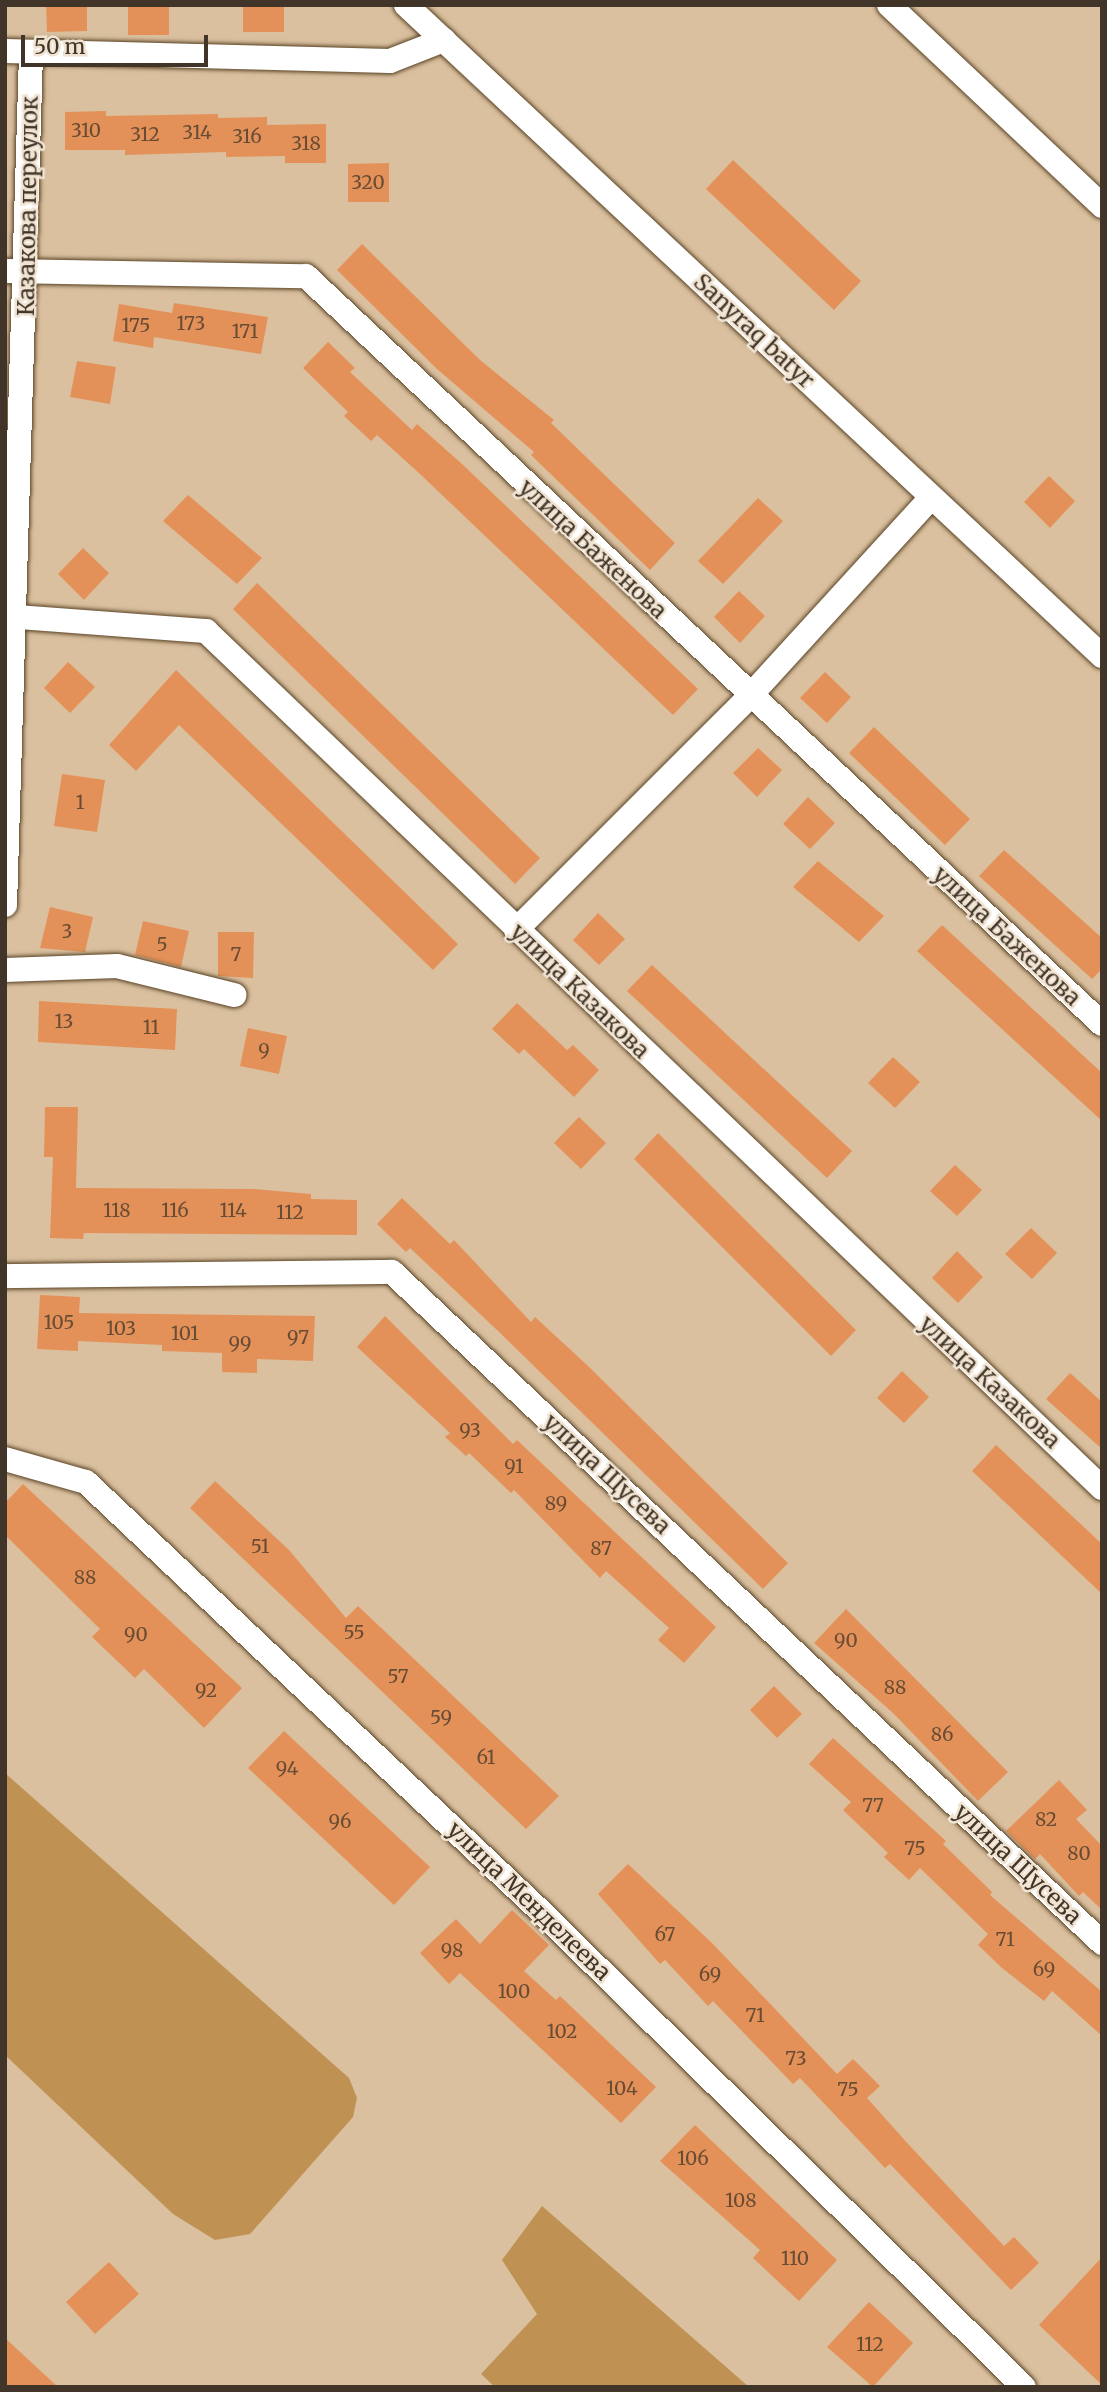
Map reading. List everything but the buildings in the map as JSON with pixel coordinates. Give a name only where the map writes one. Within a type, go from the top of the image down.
[{"type":"street","name":"Sanyraq batyr","points":[[406,5],[1102,656]]},
{"type":"street","points":[[889,5],[1102,206]]},
{"type":"street","points":[[5,51],[390,61],[444,40]]},
{"type":"street","name":"Казакова переулок","points":[[5,905],[16,271],[31,52]]},
{"type":"street","name":"улица Баженова","points":[[16,271],[306,276],[749,697],[1102,1024]]},
{"type":"street","points":[[516,930],[749,697],[931,498]]},
{"type":"street","name":"улица Казакова","points":[[10,616],[206,631],[1102,1488]]},
{"type":"street","points":[[5,970],[117,967],[234,995]]},
{"type":"street","name":"улица Щусева","points":[[5,1276],[392,1272],[1102,1943]]},
{"type":"street","name":"улица Менделеева","points":[[5,1459],[86,1482],[534,1905],[1024,2387]]},
{"type":"shaded area","points":[[5,1773],[349,2078],[357,2098],[353,2117],[250,2234],[215,2240],[173,2214],[5,2055]]},
{"type":"shaded area","points":[[542,2206],[749,2387],[495,2387],[481,2374],[537,2314],[502,2260]]}]
